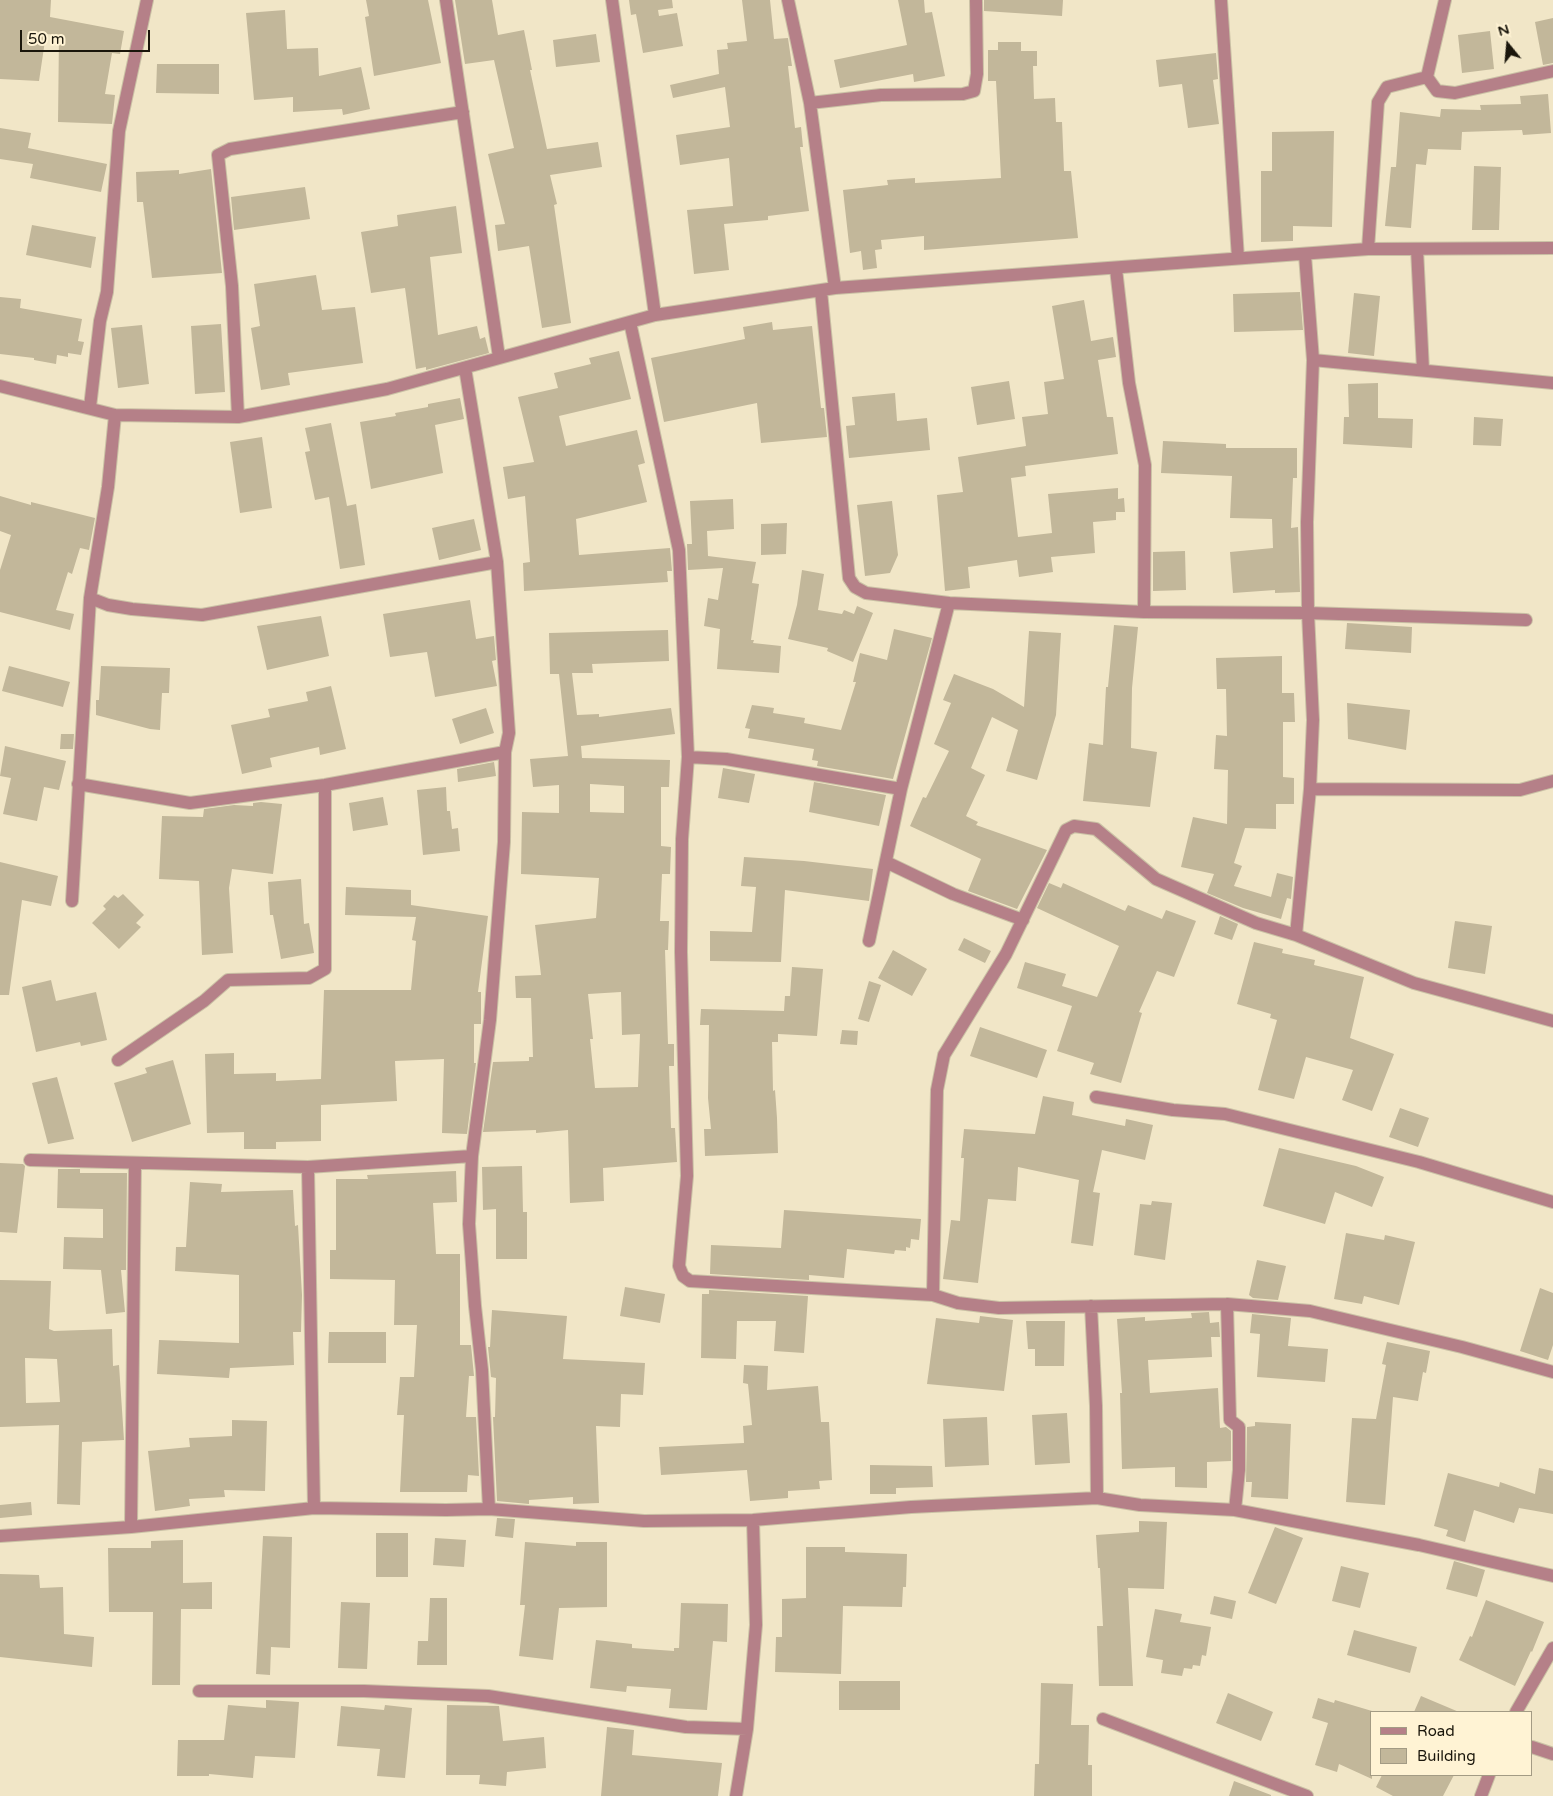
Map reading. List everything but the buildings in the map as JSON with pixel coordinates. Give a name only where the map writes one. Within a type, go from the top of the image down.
[{"type":"street","points":[[90,407],[100,321],[107,292],[119,131],[147,0]]},
{"type":"street","points":[[446,0],[499,358]]},
{"type":"street","points":[[612,0],[655,315]]},
{"type":"street","points":[[788,0],[810,102],[835,288]]},
{"type":"street","points":[[810,102],[881,95],[963,94],[974,91],[977,74],[976,0]]},
{"type":"street","points":[[1221,0],[1238,258]]},
{"type":"street","points":[[1445,0],[1427,77],[1437,91],[1455,93],[1553,71]]},
{"type":"street","points":[[1368,249],[1378,102],[1387,87],[1427,77]]},
{"type":"street","points":[[238,417],[232,286],[218,155],[230,149],[462,112]]},
{"type":"street","points":[[0,386],[44,398],[90,407],[114,415],[238,417],[387,389],[655,315],[835,288],[1116,269],[1368,249],[1553,248]]},
{"type":"street","points":[[1417,249],[1423,370]]},
{"type":"street","points":[[1296,935],[1310,789],[1313,720],[1308,613],[1307,522],[1313,360],[1305,255]]},
{"type":"street","points":[[1116,269],[1129,383],[1145,465],[1144,612]]},
{"type":"street","points":[[821,291],[849,578],[855,587],[866,593],[949,603],[1144,612],[1308,613],[1526,620]]},
{"type":"street","points":[[630,322],[679,550],[688,757],[682,839],[680,952],[687,1176],[679,1266],[683,1276],[690,1280],[933,1295],[958,1303],[1000,1308],[1227,1304],[1310,1311],[1462,1347],[1553,1372]]},
{"type":"street","points":[[1313,360],[1553,383]]},
{"type":"street","points":[[465,368],[497,562],[509,733],[505,752],[504,842],[490,1020],[472,1156],[470,1224],[474,1306],[482,1370],[489,1509]]},
{"type":"street","points":[[72,901],[90,598],[108,486],[114,415]]},
{"type":"street","points":[[90,598],[108,605],[132,609],[202,614],[497,562]]},
{"type":"street","points":[[869,941],[901,789],[949,603]]},
{"type":"street","points":[[78,784],[190,803],[325,785],[505,752]]},
{"type":"street","points":[[688,757],[726,759],[901,789]]},
{"type":"street","points":[[1310,789],[1520,790],[1553,781]]},
{"type":"street","points":[[118,1060],[204,1001],[228,980],[309,978],[325,969],[325,785]]},
{"type":"street","points":[[933,1295],[937,1090],[944,1054],[1006,954],[1066,830],[1074,826],[1096,828],[1156,879],[1256,923],[1296,935],[1414,983],[1553,1021]]},
{"type":"street","points":[[886,862],[953,894],[1023,920]]},
{"type":"street","points":[[1096,1097],[1173,1110],[1225,1114],[1419,1162],[1553,1202]]},
{"type":"street","points":[[30,1160],[308,1167],[472,1156]]},
{"type":"street","points":[[131,1527],[135,1163]]},
{"type":"street","points":[[308,1167],[314,1508]]},
{"type":"street","points":[[1227,1304],[1230,1420],[1239,1426],[1239,1470],[1235,1510]]},
{"type":"street","points":[[1091,1306],[1096,1406],[1096,1498]]},
{"type":"street","points":[[0,1536],[131,1527],[314,1508],[489,1509],[644,1521],[753,1520],[911,1507],[1096,1498],[1140,1505],[1235,1510],[1419,1545],[1553,1576]]},
{"type":"street","points":[[736,1796],[747,1729],[756,1625],[753,1520]]},
{"type":"street","points":[[1517,1711],[1553,1648]]},
{"type":"street","points":[[199,1691],[364,1691],[488,1696],[686,1727],[747,1729]]},
{"type":"street","points":[[1103,1719],[1307,1796]]},
{"type":"street","points":[[1533,1747],[1553,1754]]},
{"type":"street","points":[[1481,1796],[1489,1776]]}]
